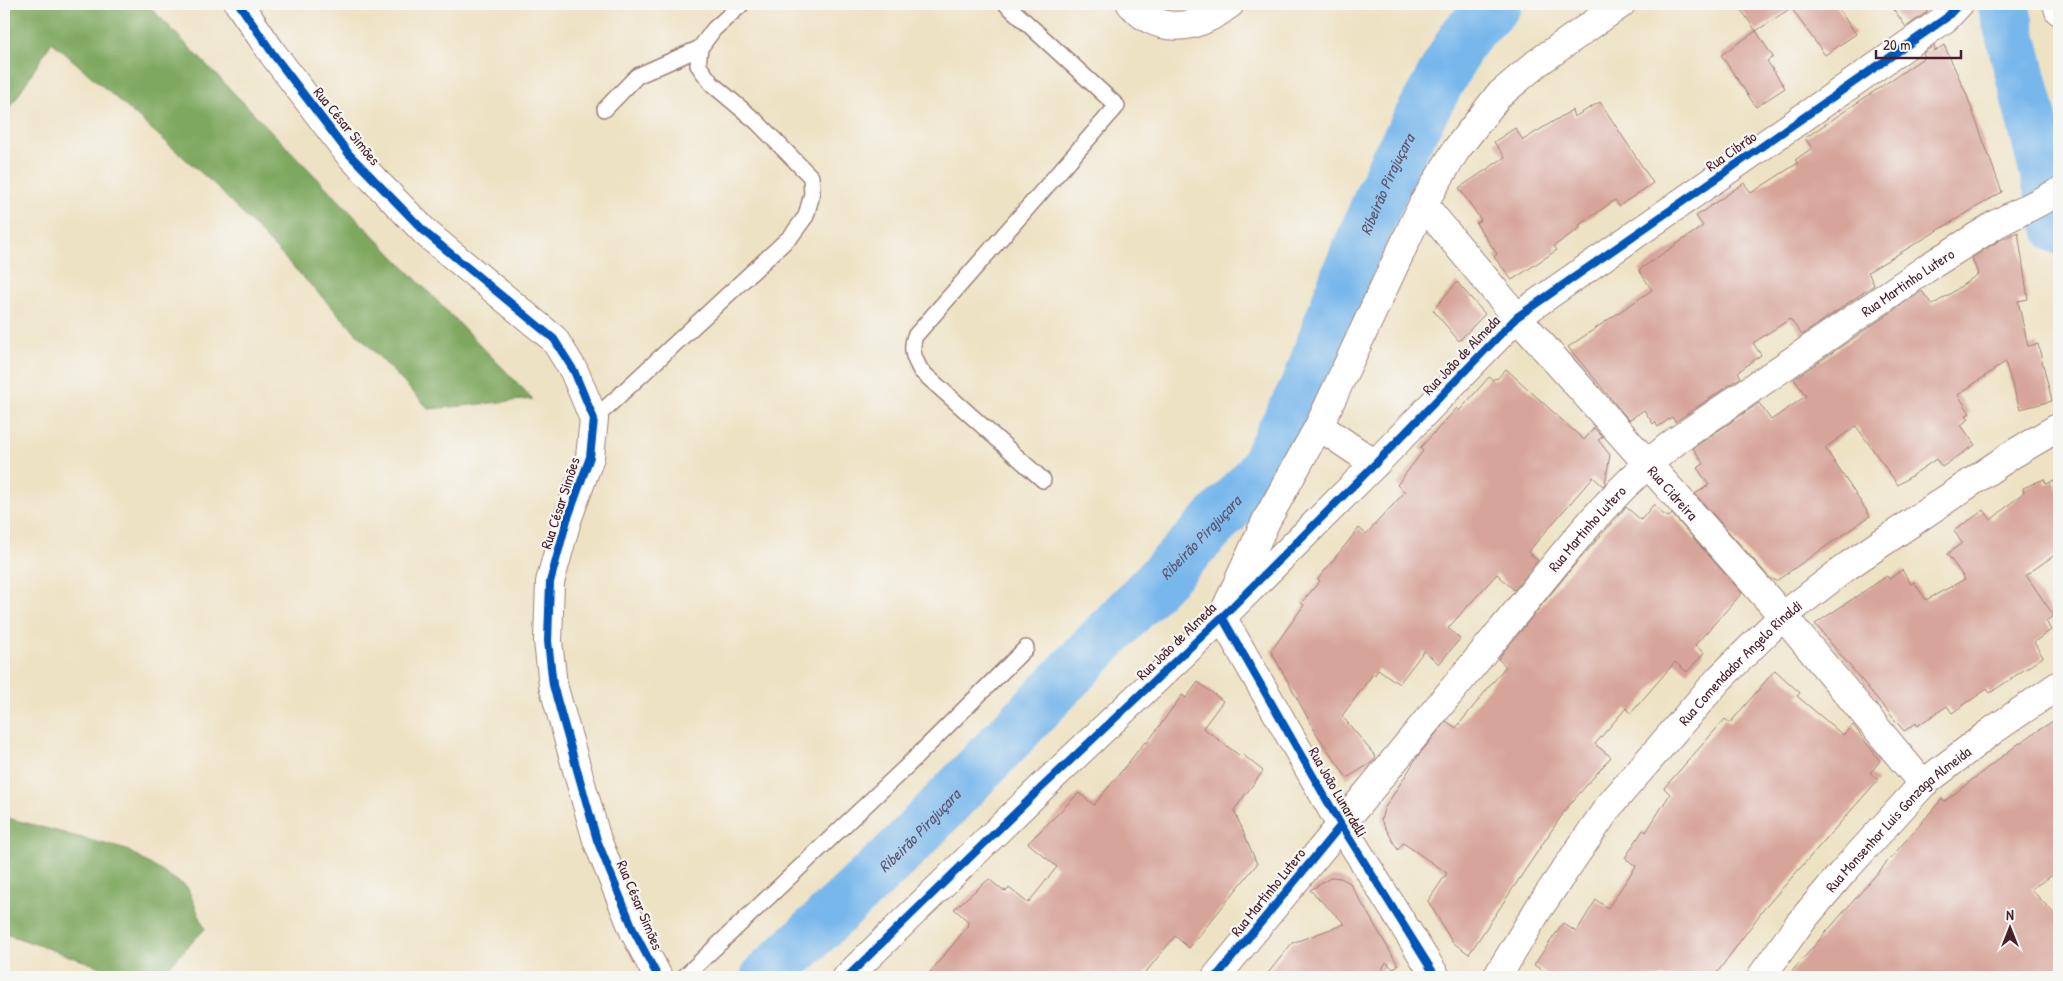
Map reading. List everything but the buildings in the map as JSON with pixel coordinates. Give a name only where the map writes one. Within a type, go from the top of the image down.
[{"type":"street","name":"Rua César Simões","points":[[239,4],[273,54],[349,154],[427,234],[554,340],[574,371],[594,418],[590,457],[566,520],[550,582],[548,641],[553,685],[597,840],[634,932],[658,977]]},
{"type":"street","points":[[1130,4],[1148,19],[1165,25],[1182,26],[1200,23],[1214,16],[1230,4]]},
{"type":"street","points":[[1222,617],[1266,521],[1319,426],[1422,204],[1456,150],[1498,96],[1538,63],[1622,4]]},
{"type":"street","name":"Rua Cibrão","points":[[1517,317],[1946,18],[1959,4]]},
{"type":"street","points":[[2058,4],[2059,10]]},
{"type":"street","name":"Rua Martinho Lutero","points":[[1216,977],[1590,524],[1646,464],[1676,441],[1933,264],[2048,197]]},
{"type":"street","name":"Rua Cidreira","points":[[1422,204],[1517,317],[1783,616],[1923,784]]},
{"type":"street","name":"Rua João de Almeda","points":[[847,977],[1039,790],[1222,617],[1375,464],[1517,317]]},
{"type":"street","points":[[1319,426],[1375,464]]},
{"type":"street","name":"Rua Comendador Angelo Rinaldi","points":[[1497,977],[1539,908],[1610,806],[1719,679],[1783,616],[1856,560],[2013,454],[2059,427]]},
{"type":"street","name":"Rua João Lunardelli","points":[[1222,617],[1341,825],[1436,977]]},
{"type":"street","name":"Rua Monsenhor Luis Gonzaga Almeida","points":[[1761,977],[1799,924],[1842,873],[1923,784],[2059,685]]},
{"type":"lane","points":[[605,109],[637,76],[700,48],[714,29],[742,4]]},
{"type":"lane","points":[[1006,4],[1117,106],[915,336],[911,347],[921,371],[1043,480]]},
{"type":"lane","points":[[594,418],[792,235],[806,216],[812,194],[811,177],[757,122],[712,84],[698,65],[700,48]]},
{"type":"lane","points":[[684,977],[899,773],[1026,648]]},
{"type":"green space","points":[[4,4],[147,4],[533,399],[429,409],[214,184],[52,42],[4,117]]},
{"type":"green space","points":[[4,817],[127,850],[187,887],[205,929],[163,972],[112,971],[4,933]]},
{"type":"waterway","name":"Ribeirão Pirajuçara","points":[[766,977],[903,848],[1260,475],[1308,382],[1345,279],[1394,164],[1463,38],[1496,4]]},
{"type":"waterway","points":[[2003,4],[2059,229]]},
{"type":"cycle path","points":[[239,4],[273,54],[349,154],[427,234],[554,339],[574,371],[594,419],[590,457],[567,520],[550,582],[548,641],[553,685],[597,840],[634,931],[658,977]]},
{"type":"cycle path","points":[[847,977],[1039,790],[1222,617],[1375,464],[1517,317],[1946,18],[1959,4]]},
{"type":"cycle path","points":[[1222,617],[1341,825],[1436,977]]},
{"type":"cycle path","points":[[1216,977],[1341,825]]}]
